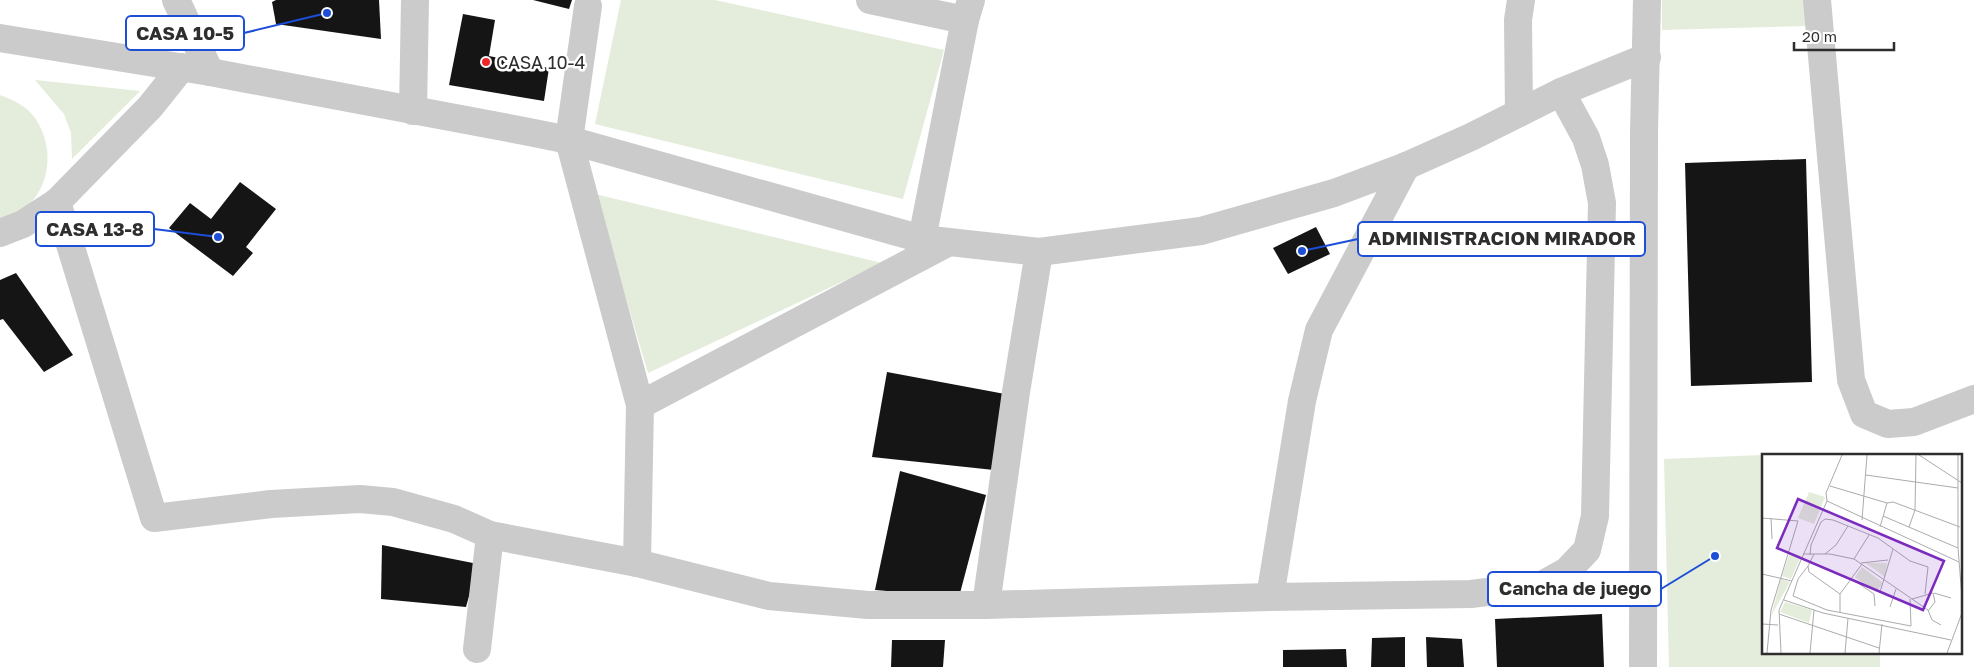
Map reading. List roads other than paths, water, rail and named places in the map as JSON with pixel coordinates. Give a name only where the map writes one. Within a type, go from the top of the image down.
[{"type":"street","points":[[176,0],[210,72]]},
{"type":"street","points":[[413,111],[415,0]]},
{"type":"street","points":[[870,0],[968,10],[934,241]]},
{"type":"street","points":[[1520,113],[1518,20],[1521,0]]},
{"type":"street","points":[[1642,667],[1644,141],[1647,0]]},
{"type":"street","points":[[1817,0],[1850,380],[1864,414],[1888,424],[1914,422],[1974,399]]},
{"type":"street","points":[[588,6],[569,140],[640,405],[638,563]]},
{"type":"street","points":[[0,38],[210,72],[569,140],[934,241],[1039,252],[1201,231],[1334,193],[1406,166],[1471,137],[1562,92],[1647,57]]},
{"type":"street","points":[[0,233],[23,224],[58,202],[150,107],[182,67]]},
{"type":"street","points":[[58,202],[154,518],[271,504],[360,499],[393,502],[454,519],[490,535],[638,563],[770,596],[868,604],[986,605],[1270,597],[1471,594],[1542,585],[1567,571],[1587,550],[1595,516],[1602,204],[1595,165],[1586,138],[1562,92]]},
{"type":"street","points":[[1270,597],[1302,401],[1319,330],[1353,262],[1406,166]]},
{"type":"street","points":[[640,405],[934,241]]},
{"type":"street","points":[[986,605],[1016,392],[1039,252]]},
{"type":"street","points":[[477,649],[490,535]]},
{"type":"place","name":"CASA 10-5","points":[[327,13]]},
{"type":"place","name":"CASA 10-4","points":[[486,62]]},
{"type":"place","name":"CASA 13-8","points":[[218,237]]},
{"type":"place","name":"ADMINISTRACION MIRADOR","points":[[1302,251]]},
{"type":"place","name":"Cancha de juego","points":[[1715,556]]}]
